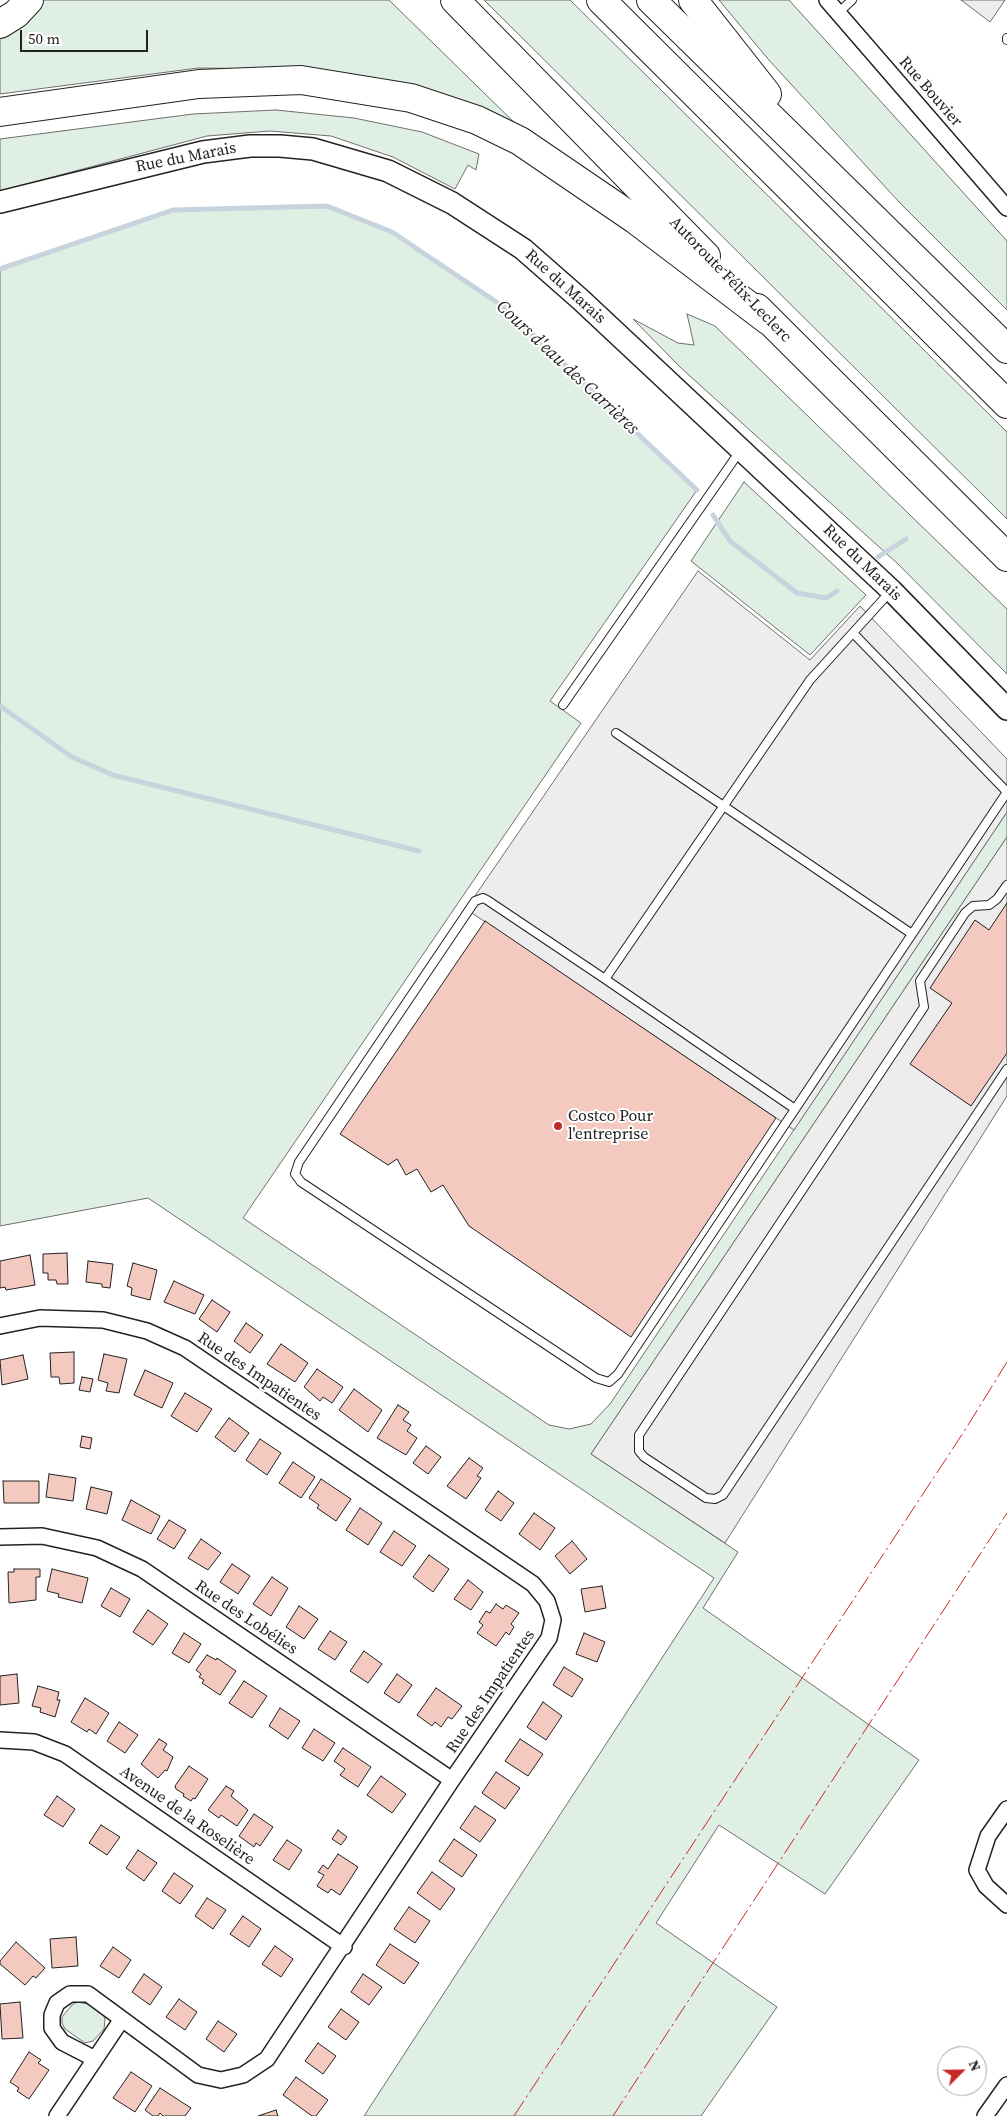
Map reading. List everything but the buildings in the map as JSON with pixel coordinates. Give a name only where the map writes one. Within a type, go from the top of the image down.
[{"type":"highway","points":[[0,24],[16,14],[29,0]]},
{"type":"highway","name":"Autoroute Félix-Leclerc","points":[[454,0],[485,29],[769,321],[1007,557]]},
{"type":"highway","points":[[601,0],[1007,404]]},
{"type":"highway","points":[[651,0],[1007,349]]},
{"type":"highway","points":[[693,0],[836,182]]},
{"type":"highway","points":[[0,112],[199,84],[301,80],[412,98],[477,120],[520,141],[636,220],[769,321]]},
{"type":"street","name":"Rue Bouvier","points":[[827,0],[1007,208]]},
{"type":"street","name":"Rue du Marais","points":[[0,202],[204,152],[250,146],[314,149],[388,171],[452,203],[523,249],[580,299],[892,591],[1007,709]]},
{"type":"street","name":"Rue des Impatientes","points":[[0,1326],[40,1318],[103,1320],[147,1331],[186,1348],[533,1584],[547,1601],[553,1620],[549,1638],[452,1780],[344,1947],[267,2059],[243,2075],[221,2080],[198,2075],[88,1994],[70,1994],[57,2003],[52,2015],[52,2028],[62,2042],[96,2059]]},
{"type":"street","name":"Rue des Lobélies","points":[[0,1537],[42,1536],[97,1548],[142,1568],[452,1780]]},
{"type":"street","name":"Avenue de la Roselière","points":[[0,1740],[34,1742],[65,1754],[344,1947]]},
{"type":"street","points":[[1007,1808],[988,1836],[977,1870],[986,1886],[1007,1905]]},
{"type":"street","points":[[57,2116],[122,2019]]},
{"type":"street","points":[[985,2116],[1007,2084]]},
{"type":"lane","points":[[838,12],[852,0]]},
{"type":"lane","points":[[563,705],[741,449]]},
{"type":"lane","points":[[604,979],[810,680],[892,591]]},
{"type":"lane","points":[[795,1109],[482,898],[475,901],[299,1162],[296,1168],[297,1178],[596,1378],[610,1382],[618,1374],[1007,792],[853,633]]},
{"type":"lane","points":[[616,733],[912,934]]},
{"type":"lane","points":[[1007,885],[997,899],[989,905],[973,906],[965,913],[920,980],[924,1007],[639,1435],[639,1451],[644,1456],[706,1498],[715,1498],[722,1495],[1007,1068]]},
{"type":"green space","points":[[41,0],[389,0],[524,132],[275,69],[198,68],[0,94],[0,38]]},
{"type":"green space","points":[[484,0],[570,0],[1007,432],[1007,519]]},
{"type":"green space","points":[[719,0],[789,0],[1007,241],[1007,310],[900,203],[768,59]]},
{"type":"green space","points":[[276,110],[354,118],[422,132],[479,154],[476,170],[468,165],[455,189],[393,157],[331,136],[270,131],[207,136],[0,191],[0,139],[193,114]]},
{"type":"green space","points":[[327,206],[392,232],[504,307],[697,490],[550,701],[581,723],[243,1218],[549,1425],[569,1429],[591,1424],[610,1404],[1007,812],[1007,837],[591,1454],[738,1552],[703,1608],[919,1760],[825,1894],[719,1825],[656,1923],[777,2007],[701,2116],[364,2116],[714,1578],[148,1198],[0,1226],[0,269],[173,210]]},
{"type":"green space","points":[[687,314],[715,326],[1007,609],[1007,674],[898,564],[680,367],[633,319],[678,343],[694,345]]},
{"type":"green space","points":[[744,482],[866,595],[810,655],[691,561]]},
{"type":"green space","points":[[77,2002],[88,2004],[103,2014],[105,2019],[104,2029],[93,2041],[85,2043],[65,2029],[62,2023],[62,2017]]},
{"type":"shaded area","points":[[961,0],[1005,0],[990,22]]},
{"type":"shaded area","points":[[698,571],[810,660],[860,606],[1007,759],[1007,812],[794,1130],[466,909]]},
{"type":"shaded area","points":[[1007,837],[1007,1096],[725,1543],[591,1454]]},
{"type":"waterway","name":"Cours d'eau des Carrières","points":[[0,269],[173,210],[327,206],[392,232],[504,307],[697,490]]},
{"type":"waterway","name":"Cours d'eau des Carrières","points":[[713,515],[730,541],[797,593],[826,598],[837,591]]},
{"type":"waterway","name":"Cours d'eau des Carrières","points":[[878,557],[906,539]]},
{"type":"waterway","points":[[0,706],[72,757],[113,775],[419,851]]},
{"type":"power","points":[[514,2116],[965,1430],[1007,1362]]},
{"type":"power","points":[[613,2116],[1007,1513]]},
{"type":"place","name":"Costco Pour l'entreprise","points":[[558,1126]]}]
